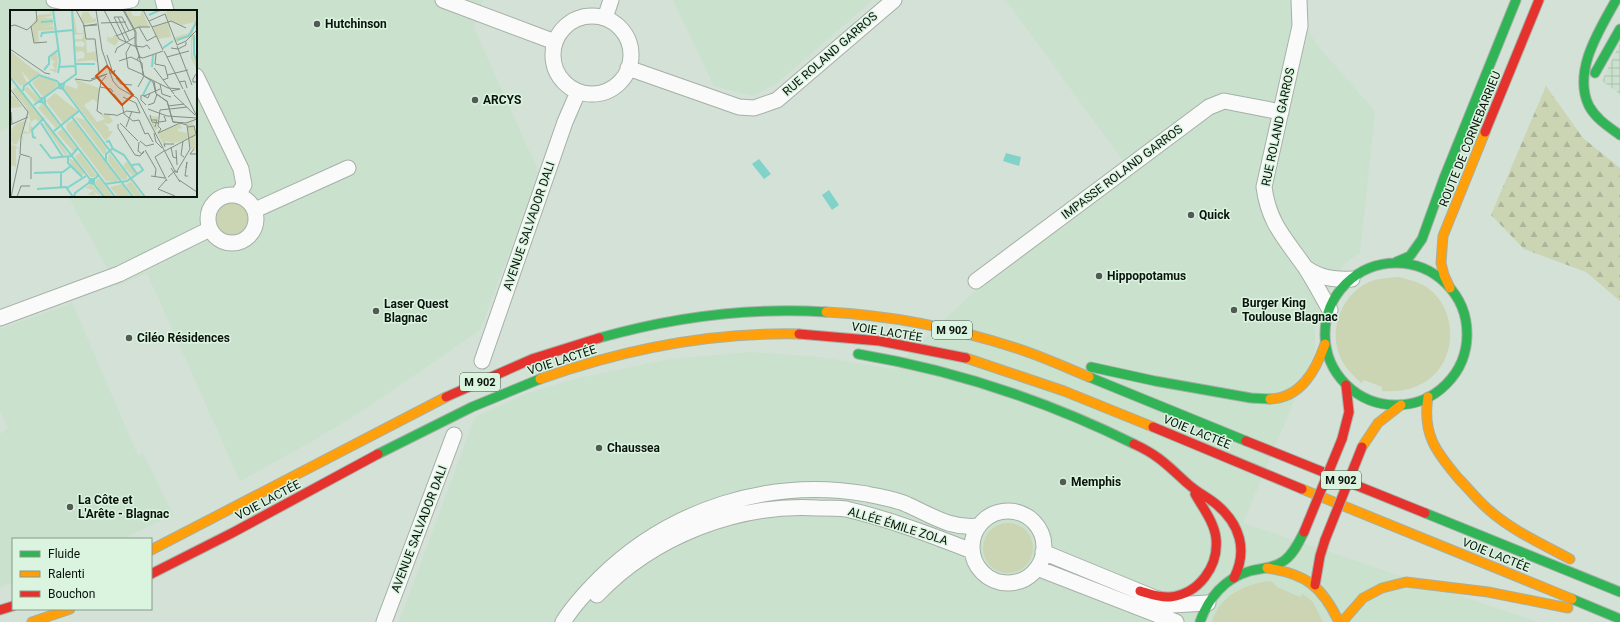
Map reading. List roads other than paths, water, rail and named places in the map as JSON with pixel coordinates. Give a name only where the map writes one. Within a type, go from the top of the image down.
[{"type":"main road","name":"ROUTE DE CORNEBARRIEU","points":[[1396,262],[1410,256],[1422,240],[1444,178],[1516,0]]},
{"type":"main road","name":"ROUTE DE CORNEBARRIEU","points":[[1450,289],[1442,274],[1441,249],[1443,236],[1539,0]]},
{"type":"main road","points":[[1616,0],[1586,63],[1584,86],[1591,109],[1607,128],[1620,135]]},
{"type":"main road","points":[[1620,29],[1595,72],[1593,82],[1597,103],[1620,130]]},
{"type":"main road","points":[[1315,585],[1320,556],[1325,540],[1362,447],[1371,429],[1382,417],[1401,405],[1428,397],[1442,388],[1459,366],[1466,345],[1464,317],[1456,298],[1450,289],[1437,277],[1419,266],[1396,262],[1375,267],[1352,280],[1341,290],[1330,310],[1325,329],[1325,344],[1332,365],[1346,385],[1366,399],[1384,404],[1401,405]]},
{"type":"main road","name":"VOIE LACTÉE","points":[[152,549],[463,389],[532,359],[625,330],[696,316],[764,310],[838,312],[899,319],[950,329],[1017,348],[1062,368],[1620,592]]},
{"type":"main road","name":"VOIE LACTÉE","points":[[152,573],[472,407],[538,379],[609,358],[677,342],[716,336],[799,334],[854,338],[914,347],[976,361],[1071,394],[1620,619]]},
{"type":"main road","points":[[677,342],[685,351],[700,350]]},
{"type":"main road","points":[[1062,368],[1073,361],[1115,373],[1149,380],[1246,396],[1269,399],[1280,398],[1297,390],[1312,376],[1325,344]]},
{"type":"main road","points":[[848,352],[944,371],[990,384],[1036,401],[1116,435],[1158,456],[1192,487],[1218,506],[1236,527],[1241,541],[1242,555],[1234,578]]},
{"type":"main road","points":[[1200,622],[1208,603],[1219,589],[1234,578],[1250,571],[1267,568],[1286,560],[1304,532],[1348,421],[1350,404],[1346,385]]},
{"type":"main road","points":[[1428,397],[1425,415],[1426,428],[1433,447],[1478,501],[1503,522],[1620,586]]},
{"type":"main road","points":[[1140,591],[1160,597],[1178,596],[1194,587],[1210,570],[1216,549],[1216,538],[1213,527],[1192,487]]},
{"type":"main road","points":[[1267,568],[1284,570],[1315,585],[1331,603],[1340,622],[1362,598],[1382,588],[1406,582],[1488,592],[1620,619]]},
{"type":"main road","points":[[0,610],[12,606]]},
{"type":"main road","points":[[32,622],[67,610]]},
{"type":"street","points":[[54,0],[88,7],[131,0]]},
{"type":"street","points":[[162,0],[166,10]]},
{"type":"street","points":[[443,0],[555,42]]},
{"type":"street","points":[[605,18],[611,0]]},
{"type":"street","name":"RUE ROLAND GARROS","points":[[628,68],[739,108],[754,108],[777,100],[894,0]]},
{"type":"street","name":"RUE ROLAND GARROS","points":[[1299,0],[1300,26],[1264,187],[1267,206],[1275,224],[1306,268],[1330,310]]},
{"type":"street","points":[[590,16],[605,18],[618,26],[627,38],[630,48],[628,68],[620,81],[608,90],[593,94],[578,92],[565,84],[556,71],[553,57],[555,42],[562,29],[575,20],[590,16]]},
{"type":"street","points":[[197,78],[241,169],[244,185],[238,195]]},
{"type":"street","name":"AVENUE SALVADOR DALI","points":[[482,361],[565,122],[578,92]]},
{"type":"street","name":"IMPASSE ROLAND GARROS","points":[[976,281],[1209,107],[1224,101],[1281,112]]},
{"type":"street","points":[[255,210],[348,168]]},
{"type":"street","points":[[238,195],[248,201],[255,210],[256,223],[250,235],[239,242],[226,243],[216,238],[210,229],[208,216],[214,203],[225,196],[238,195]]},
{"type":"street","points":[[0,318],[119,274],[210,229]]},
{"type":"street","name":"RUE ROLAND GARROS","points":[[1306,268],[1319,276],[1329,279],[1352,280]]},
{"type":"street","name":"AVENUE SALVADOR DALI","points":[[384,622],[454,435]]},
{"type":"street","points":[[769,509],[786,495],[787,491]]},
{"type":"street","name":"ALLÉE ÉMILE ZOLA","points":[[563,622],[590,588],[623,557],[645,541],[708,505],[759,494],[787,491],[843,491],[867,494],[907,504],[930,516],[956,526],[979,526]]},
{"type":"street","name":"ALLÉE ÉMILE ZOLA","points":[[575,622],[604,588],[625,569],[658,547],[683,534],[711,515],[708,505]]},
{"type":"street","name":"ALLÉE ÉMILE ZOLA","points":[[683,534],[732,516],[769,509],[806,507],[844,509],[924,532],[972,552]]},
{"type":"street","points":[[1003,512],[1022,514],[1030,519],[1041,534],[1043,552],[1037,568],[1032,574],[1018,582],[1003,583],[988,577],[977,566],[972,552],[974,534],[979,526],[994,514],[1003,512]]},
{"type":"street","points":[[1043,552],[1172,605],[1208,603]]},
{"type":"street","points":[[1037,568],[1176,622]]},
{"type":"water","points":[[1006,153],[1021,157],[1019,166],[1003,161]]},
{"type":"water","points":[[759,159],[771,174],[764,179],[752,164]]},
{"type":"water","points":[[829,190],[839,205],[832,210],[822,195]]},
{"type":"place","name":"Hutchinson","points":[[317,24]]},
{"type":"place","name":"ARCYS","points":[[475,100]]},
{"type":"place","name":"Quick","points":[[1191,215]]},
{"type":"place","name":"Hippopotamus","points":[[1099,276]]},
{"type":"place","name":"Burger King Toulouse Blagnac","points":[[1234,310]]},
{"type":"place","name":"Laser Quest Blagnac","points":[[376,311]]},
{"type":"place","name":"Ciléo Résidences","points":[[129,338]]},
{"type":"place","name":"Chaussea","points":[[599,448]]},
{"type":"place","name":"Memphis","points":[[1063,482]]},
{"type":"place","name":"La Côte et L'Arête - Blagnac","points":[[70,507]]}]
